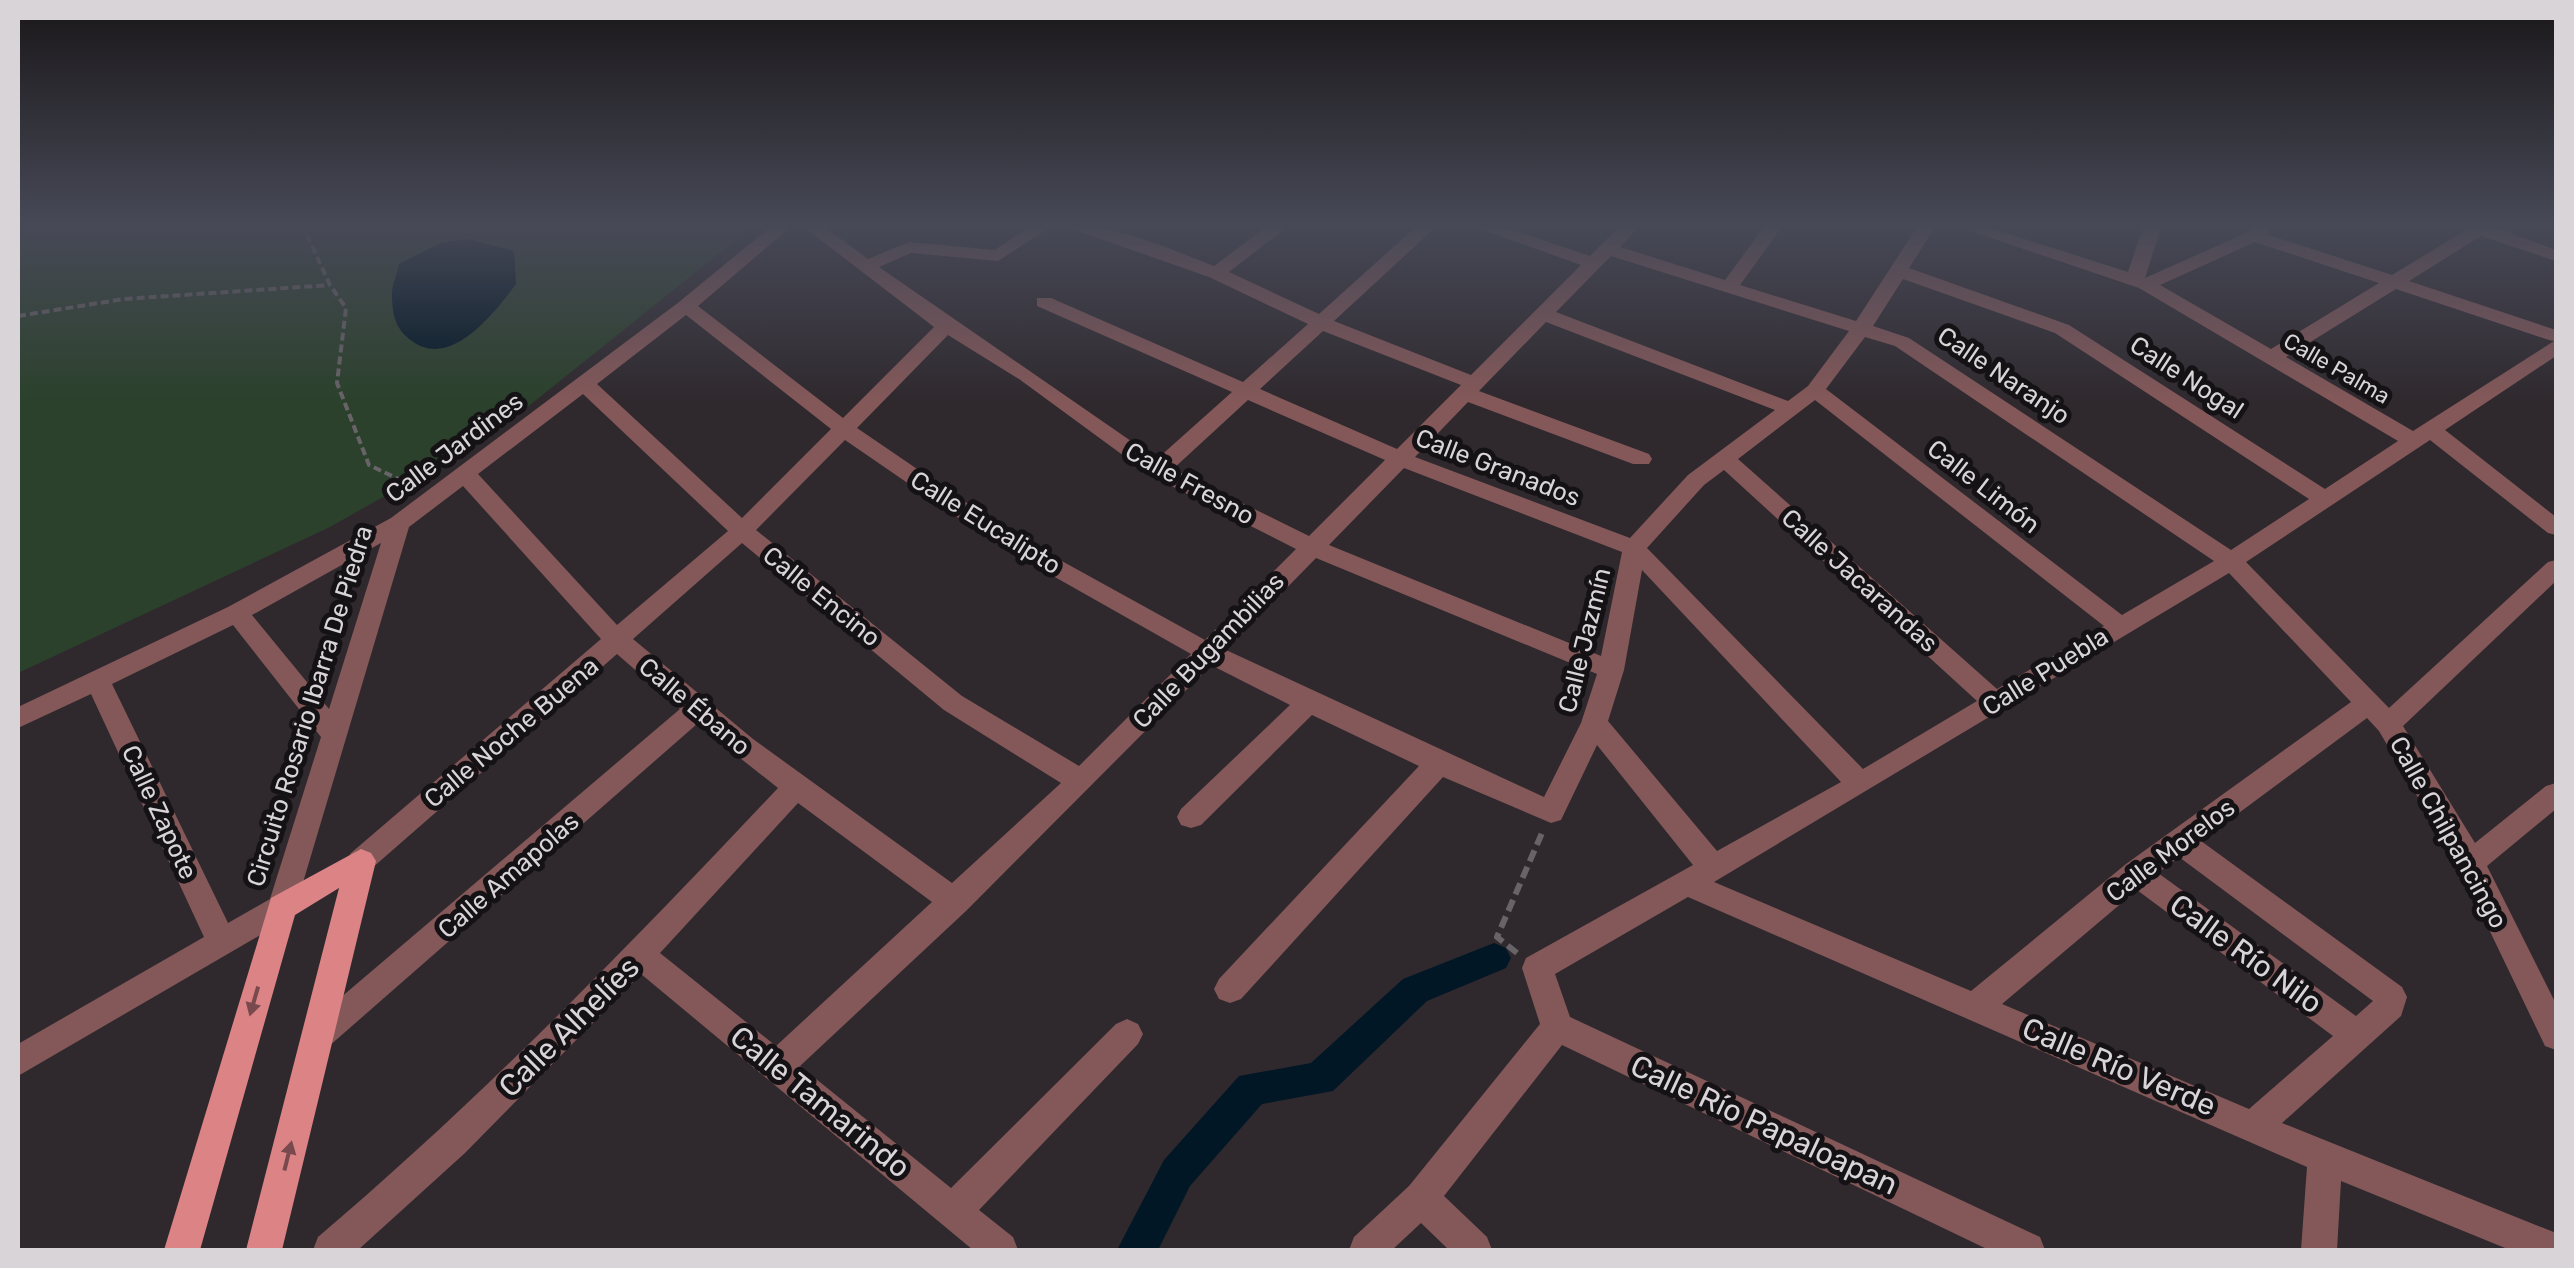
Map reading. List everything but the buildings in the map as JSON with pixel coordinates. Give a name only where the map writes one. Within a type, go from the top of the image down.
[{"type":"main road","name":"Calle Noche Buena","points":[[282,907],[361,860]]},
{"type":"main road","points":[[264,1250],[361,860]]},
{"type":"main road","points":[[182,1250],[282,907]]},
{"type":"street","name":"Calle Jardines","points":[[18,718],[236,613],[399,523],[466,476],[714,283]]},
{"type":"street","name":"Calle Fresno","points":[[886,283],[1026,375],[1158,470],[1309,546],[1611,670]]},
{"type":"street","points":[[1237,283],[1469,388],[1641,459]]},
{"type":"street","points":[[1158,470],[1362,283]]},
{"type":"street","name":"Calle Bugambilias","points":[[776,1067],[1081,781],[1309,546],[1573,283]]},
{"type":"street","name":"Calle Naranjo","points":[[1718,283],[1863,326],[1940,364],[2231,561]]},
{"type":"street","name":"Calle Jazmín","points":[[1551,812],[1594,723],[1611,670],[1634,548],[1696,480],[1815,390],[1891,283]]},
{"type":"street","name":"Calle Nogal","points":[[1933,283],[2062,329],[2327,500]]},
{"type":"street","name":"Calle Palma","points":[[2144,283],[2270,358],[2423,436],[2556,528]]},
{"type":"street","points":[[2270,358],[2395,283]]},
{"type":"street","points":[[2396,283],[2556,336]]},
{"type":"street","name":"Calle Granados","points":[[1044,302],[1400,459],[1634,548],[1860,784]]},
{"type":"street","name":"Calle Eucalipto","points":[[686,306],[846,432],[1002,537],[1208,652],[1438,764],[1551,812]]},
{"type":"street","points":[[1542,314],[1788,408]]},
{"type":"street","name":"Calle Noche Buena","points":[[361,860],[742,531],[846,432],[946,326]]},
{"type":"street","name":"Calle Puebla","points":[[1537,968],[1860,784],[2231,561],[2552,354]]},
{"type":"street","name":"Calle Encino","points":[[585,384],[742,531],[953,703],[1081,781]]},
{"type":"street","name":"Calle Limón","points":[[1815,390],[2119,626]]},
{"type":"street","name":"Calle Jacarandas","points":[[1724,458],[1996,702]]},
{"type":"street","name":"Calle Ébano","points":[[466,476],[618,642],[696,710],[794,789],[955,902]]},
{"type":"street","name":"Circuito Rosario Ibarra De Piedra","points":[[282,907],[332,732],[399,523]]},
{"type":"street","name":"Calle Chilpancingo","points":[[2231,561],[2378,714],[2471,862],[2556,1036]]},
{"type":"street","name":"Calle Morelos","points":[[1977,1005],[2136,872],[2378,714],[2556,568]]},
{"type":"street","points":[[236,613],[332,732]]},
{"type":"street","name":"Calle Zapote","points":[[98,682],[222,942]]},
{"type":"street","points":[[1191,816],[1309,702]]},
{"type":"street","name":"Calle Amapolas","points":[[317,1038],[696,710]]},
{"type":"street","points":[[1594,723],[1700,876]]},
{"type":"street","points":[[1230,989],[1438,764]]},
{"type":"street","name":"Calle Alhelíes","points":[[331,1250],[431,1166],[640,955],[794,789]]},
{"type":"street","points":[[2471,862],[2556,794]]},
{"type":"street","name":"Calle Río Nilo","points":[[2136,872],[2357,1034],[2390,1006],[2390,997],[2179,841]]},
{"type":"street","name":"Calle Río Verde","points":[[1700,876],[1977,1005],[2325,1158],[2553,1250]]},
{"type":"street","name":"Calle Noche Buena","points":[[18,1060],[282,907]]},
{"type":"street","name":"Calle Tamarindo","points":[[640,955],[1000,1250]]},
{"type":"street","points":[[1367,1250],[1420,1198],[1557,1027],[1537,968]]},
{"type":"street","name":"Calle Río Papaloapan","points":[[1557,1027],[2027,1250]]},
{"type":"street","points":[[954,1210],[1127,1034]]},
{"type":"street","points":[[2255,1125],[2357,1034]]},
{"type":"street","points":[[2319,1250],[2325,1158]]},
{"type":"street","points":[[1420,1198],[1474,1250]]},
{"type":"path","points":[[18,316],[124,300],[330,285],[346,308],[336,384],[369,465],[436,497]]},
{"type":"path","points":[[1537,968],[1496,937],[1551,812]]},
{"type":"green space","points":[[18,283],[682,283],[491,436],[330,527],[18,673]]},
{"type":"water","points":[[394,283],[516,284],[471,334],[442,348],[427,348],[406,336],[396,320]]},
{"type":"waterway","points":[[1137,1250],[1177,1173],[1252,1088],[1320,1079],[1415,990],[1494,958]]}]
